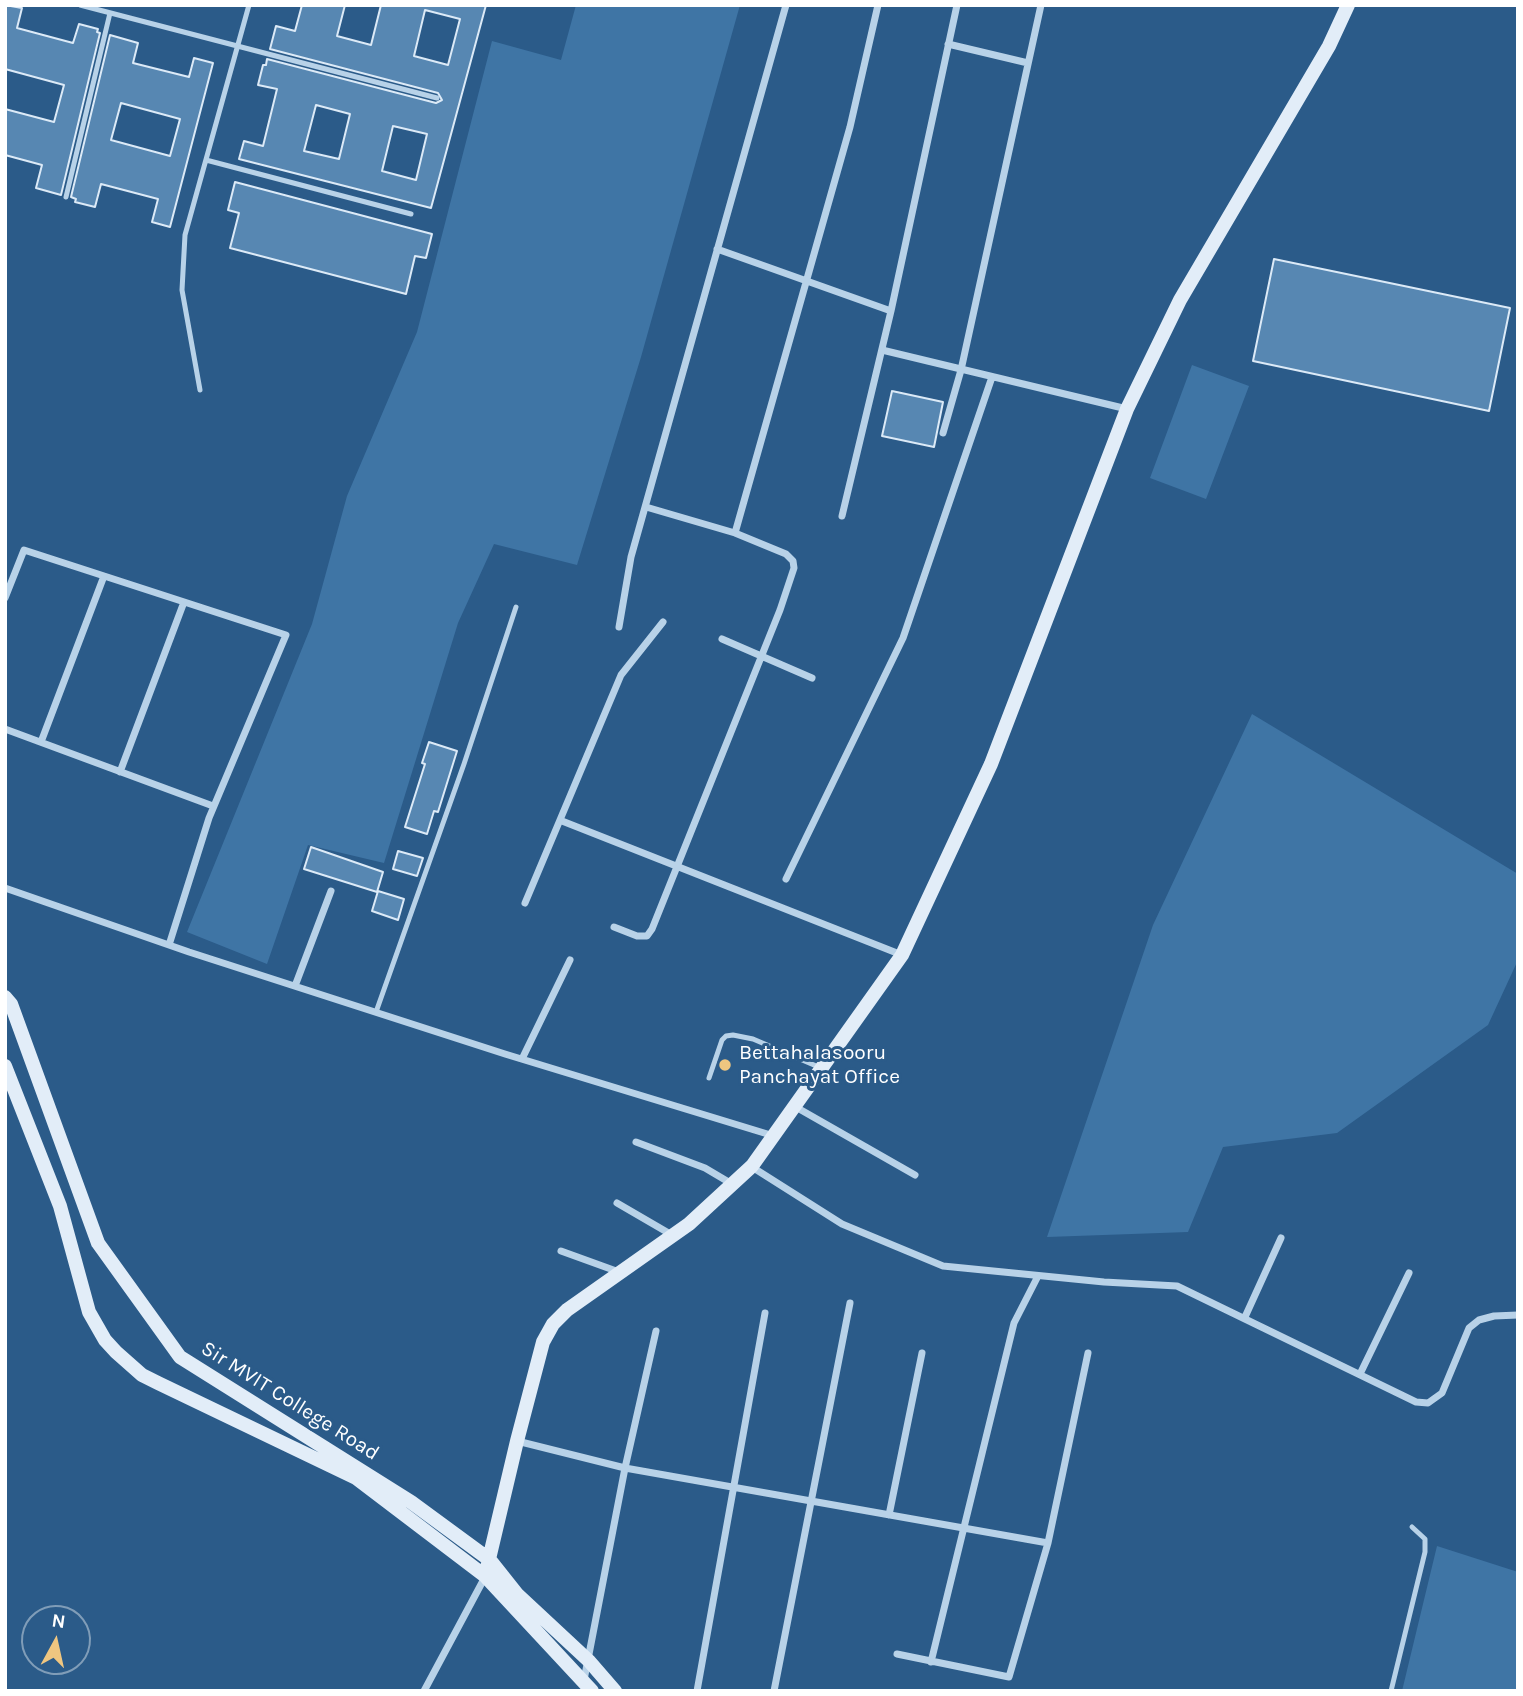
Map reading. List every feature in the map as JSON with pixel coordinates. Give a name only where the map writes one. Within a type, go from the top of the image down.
[{"type":"street","points":[[619,627],[631,557],[786,5]]},
{"type":"street","points":[[735,533],[808,282],[878,5]]},
{"type":"street","points":[[842,516],[891,311],[957,5]]},
{"type":"street","points":[[943,433],[961,370],[1041,5]]},
{"type":"street","points":[[424,1691],[485,1576],[543,1342],[553,1324],[568,1310],[673,1235],[752,1166],[902,955],[991,764],[1127,409],[1180,300],[1329,46],[1348,5]]},
{"type":"street","points":[[948,44],[1028,62]]},
{"type":"street","points":[[717,248],[891,311]]},
{"type":"street","points":[[882,350],[1127,409]]},
{"type":"street","points":[[786,879],[903,638],[992,377]]},
{"type":"street","points":[[614,927],[637,936],[647,936],[652,929],[794,568],[793,561],[786,554],[735,533],[646,507]]},
{"type":"street","points":[[5,598],[24,550],[286,635],[213,806],[169,945]]},
{"type":"street","points":[[41,742],[104,576]]},
{"type":"street","points":[[120,772],[184,602]]},
{"type":"street","points":[[525,903],[562,821],[621,675],[663,622]]},
{"type":"street","points":[[722,639],[812,678]]},
{"type":"street","points":[[5,729],[213,806]]},
{"type":"street","points":[[562,821],[902,955]]},
{"type":"street","points":[[5,888],[295,986],[775,1136]]},
{"type":"street","points":[[295,986],[331,891]]},
{"type":"street","points":[[522,1059],[570,960]]},
{"type":"street","name":"Sir MVIT College Road","points":[[5,997],[11,1004],[98,1243],[180,1357],[411,1502],[489,1559],[517,1594],[588,1660],[615,1691]]},
{"type":"street","name":"Sir MVIT College Road","points":[[5,1066],[60,1206],[89,1312],[116,1352],[142,1375],[356,1478],[485,1576],[588,1686]]},
{"type":"street","points":[[794,1106],[915,1175]]},
{"type":"street","points":[[636,1142],[705,1168],[732,1184]]},
{"type":"street","points":[[752,1166],[842,1224],[943,1266],[1104,1282],[1177,1286],[1416,1402],[1428,1403],[1441,1392],[1469,1328],[1479,1320],[1494,1316],[1518,1315]]},
{"type":"street","points":[[617,1203],[673,1235]]},
{"type":"street","points":[[1245,1317],[1281,1238]]},
{"type":"street","points":[[561,1251],[619,1273]]},
{"type":"street","points":[[1360,1374],[1409,1273]]},
{"type":"street","points":[[931,1662],[1014,1323],[1038,1276]]},
{"type":"street","points":[[774,1691],[850,1303]]},
{"type":"street","points":[[697,1691],[765,1313]]},
{"type":"street","points":[[588,1686],[588,1660],[625,1468],[656,1331]]},
{"type":"street","points":[[889,1514],[922,1353]]},
{"type":"street","points":[[897,1654],[1009,1677],[1048,1543],[1088,1353]]},
{"type":"street","points":[[517,1441],[625,1468],[1048,1543]]},
{"type":"lane","points":[[80,5],[437,98]]},
{"type":"lane","points":[[200,390],[183,290],[185,234],[249,5]]},
{"type":"lane","points":[[66,197],[110,13]]},
{"type":"lane","points":[[206,160],[411,214]]},
{"type":"lane","points":[[376,1012],[464,764],[516,607]]},
{"type":"lane","points":[[709,1078],[722,1040],[733,1035],[753,1039],[821,1068]]},
{"type":"lane","points":[[1391,1691],[1424,1552],[1424,1539],[1412,1527]]},
{"type":"shaded area","points":[[576,5],[740,5],[641,357],[577,565],[494,544],[458,623],[384,863],[308,845],[267,964],[187,932],[312,624],[347,496],[417,332],[492,41],[561,60]]},
{"type":"shaded area","points":[[1192,365],[1249,386],[1206,499],[1150,478]]},
{"type":"shaded area","points":[[1252,714],[1518,874],[1518,960],[1488,1025],[1337,1133],[1223,1147],[1188,1232],[1047,1237],[1153,925]]},
{"type":"shaded area","points":[[1437,1546],[1518,1572],[1518,1691],[1402,1691]]},
{"type":"building","points":[[5,5],[22,8],[17,28],[73,43],[79,24],[98,29],[97,32],[100,33],[61,195],[36,188],[42,165],[5,155],[5,109],[54,122],[64,85],[5,69]]},
{"type":"building","points":[[302,5],[345,5],[337,36],[371,45],[381,5],[486,5],[431,208],[239,159],[244,141],[263,146],[277,89],[258,85],[267,59],[436,103],[442,100],[438,93],[270,49],[276,26],[295,31]],"holes":[[[425,10],[460,19],[448,65],[414,56]],[[316,105],[350,114],[339,159],[304,151]],[[393,126],[427,134],[416,180],[382,171]]]},
{"type":"building","points":[[110,35],[138,43],[133,63],[189,77],[194,58],[213,63],[170,227],[152,222],[158,199],[101,184],[95,207],[75,202],[76,199],[71,197]],"holes":[[[121,103],[180,119],[170,156],[111,140]]]},
{"type":"building","points":[[235,182],[432,234],[426,258],[415,256],[406,294],[230,248],[239,213],[228,210]]},
{"type":"building","points":[[1274,259],[1510,308],[1489,411],[1253,361]]},
{"type":"building","points":[[892,391],[943,402],[934,447],[882,436]]},
{"type":"building","points":[[429,742],[457,751],[438,812],[434,811],[427,834],[405,827],[425,764],[422,763]]},
{"type":"building","points":[[311,847],[383,872],[377,892],[304,869]]},
{"type":"building","points":[[398,851],[423,858],[417,876],[393,869]]},
{"type":"building","points":[[378,891],[404,899],[398,920],[372,911]]},
{"type":"place","name":"Bettahalasooru Panchayat Office","points":[[725,1065]]}]
